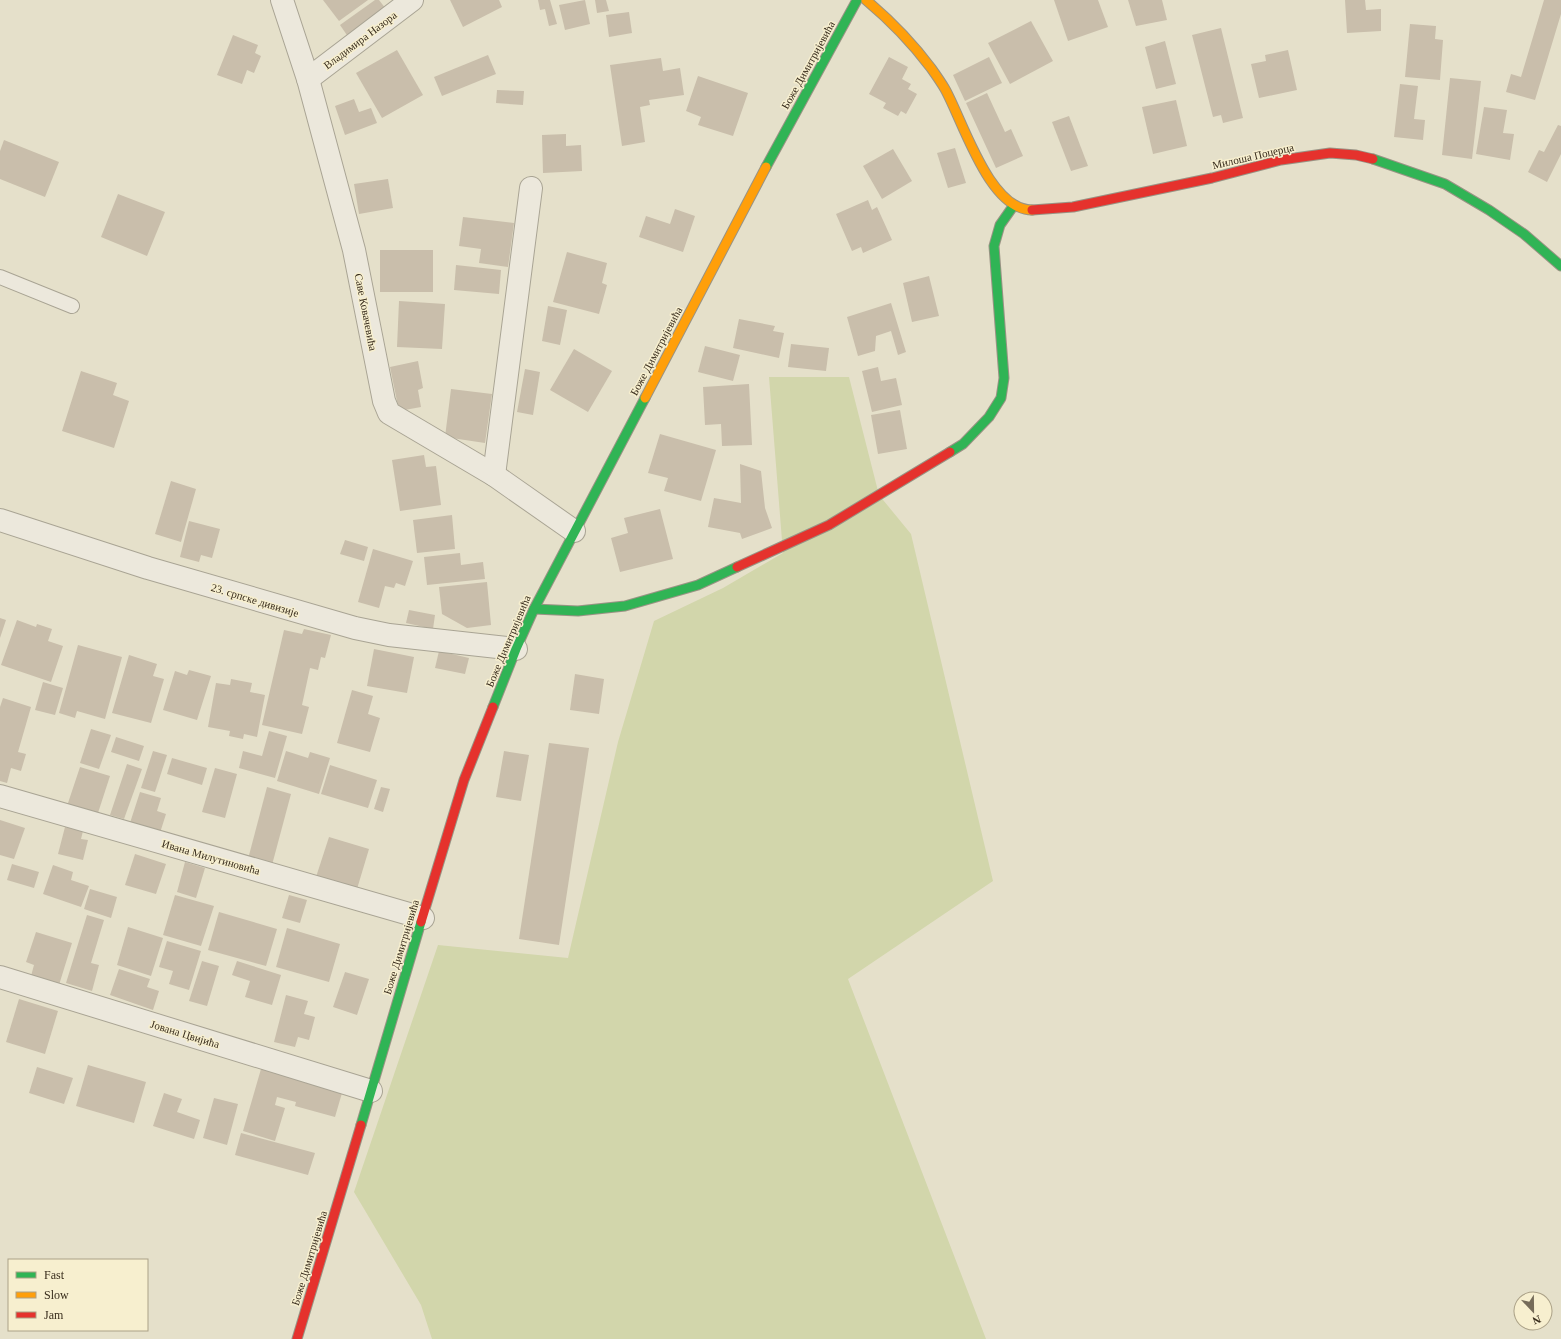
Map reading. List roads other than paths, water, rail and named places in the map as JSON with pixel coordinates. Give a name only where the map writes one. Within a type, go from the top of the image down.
[{"type":"street","name":"Саве Ковачевића","points":[[282,0],[308,79],[354,250],[384,401],[390,413],[494,475],[574,531]]},
{"type":"street","name":"Владимира Назора","points":[[308,79],[412,0]]},
{"type":"street","name":"Боже Димитријевића","points":[[297,1339],[464,780],[516,649],[534,609],[574,531],[857,0]]},
{"type":"street","name":"Милоша Поцерца","points":[[866,0],[897,29],[931,68],[946,89],[985,174],[999,192],[1014,205],[1028,210],[1073,207],[1212,178],[1281,160],[1330,153],[1356,155],[1380,160],[1445,184],[1489,210],[1524,234],[1561,266]]},
{"type":"street","points":[[494,475],[531,188]]},
{"type":"street","points":[[534,609],[578,611],[625,606],[698,585],[829,525],[964,444],[989,417],[1001,398],[1004,378],[994,246],[1000,225],[1014,205]]},
{"type":"street","name":"23. српске дивизије","points":[[0,520],[148,568],[355,628],[389,635],[516,649]]},
{"type":"street","name":"Ивана Милутиновића","points":[[0,796],[423,918]]},
{"type":"street","name":"Јована Цвијића","points":[[0,977],[371,1091]]},
{"type":"lane","points":[[0,277],[72,306]]}]
